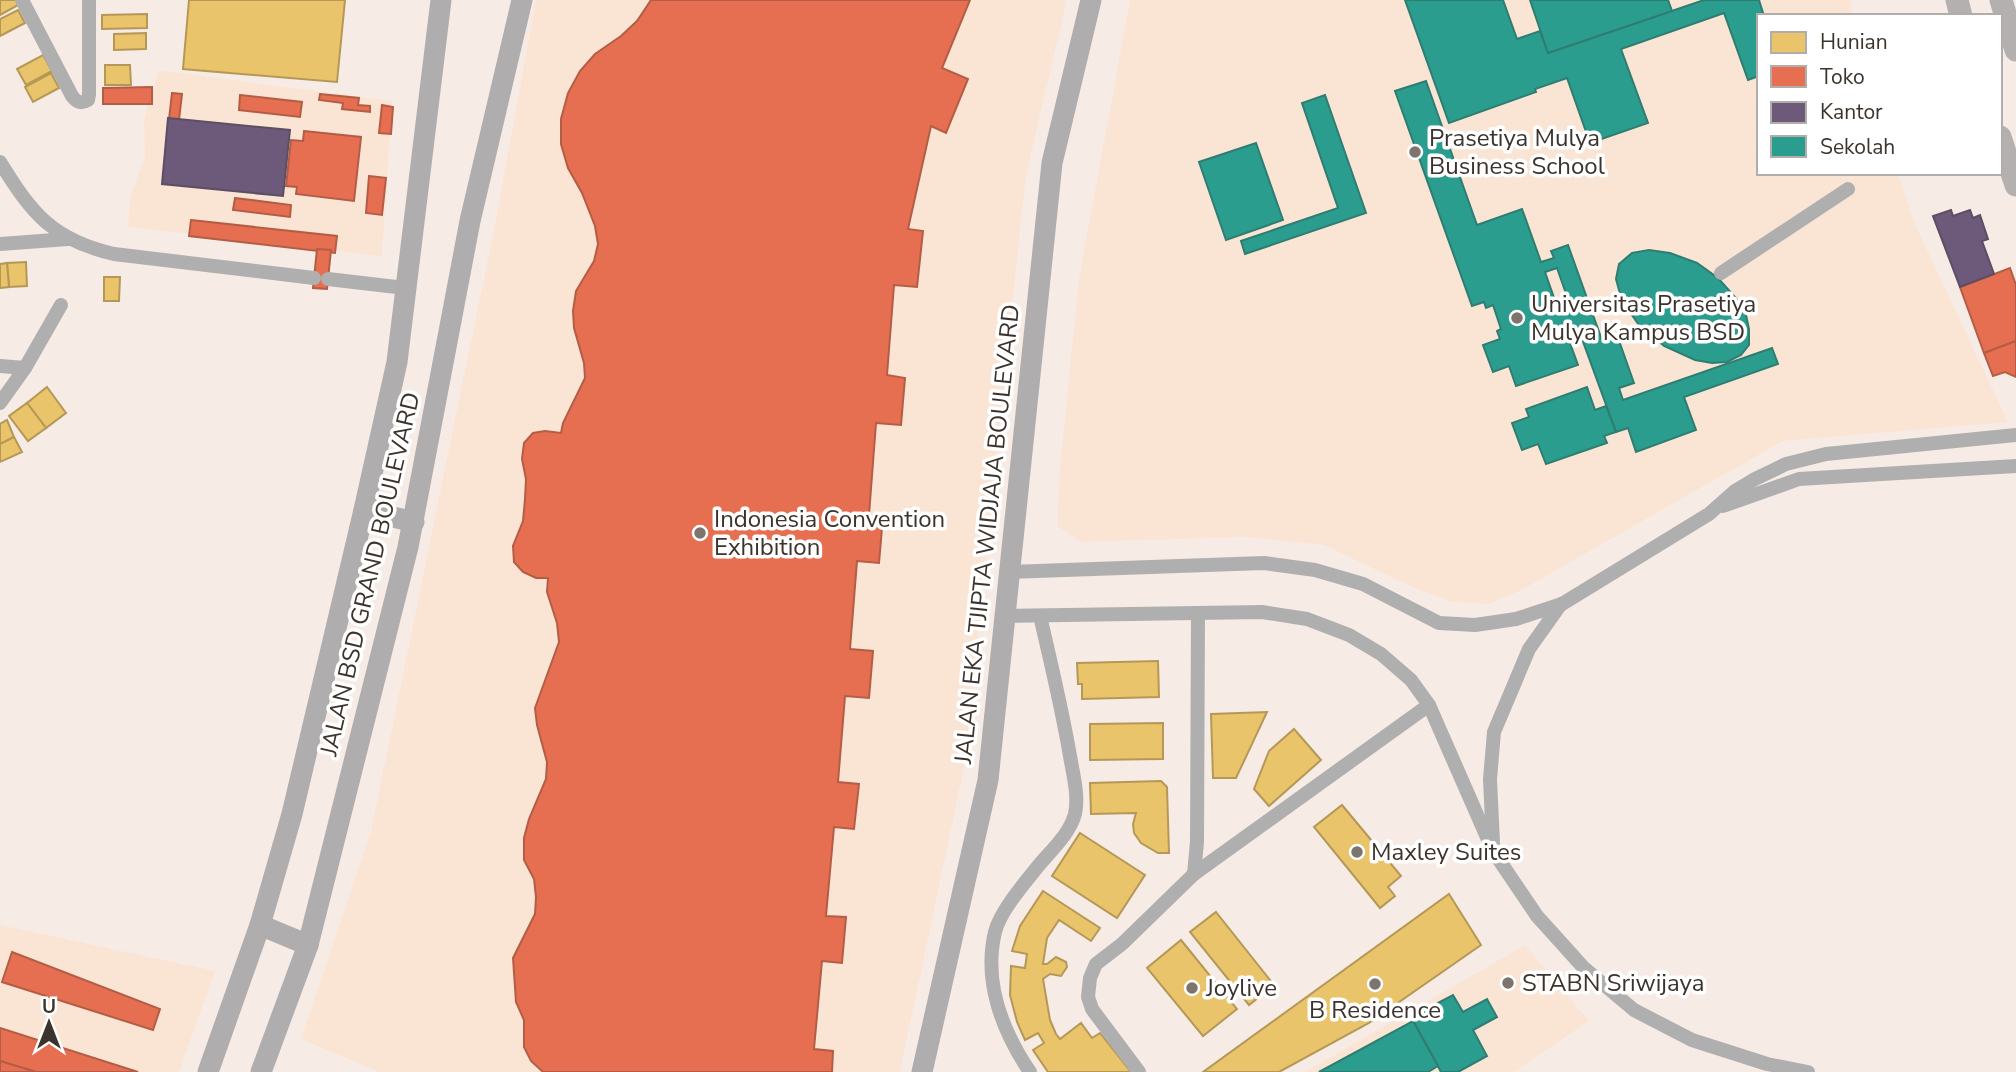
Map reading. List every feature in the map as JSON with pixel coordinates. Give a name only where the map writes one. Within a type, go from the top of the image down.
[{"type":"main road","name":"JALAN BSD GRAND BOULEVARD","points":[[208,1072],[260,925],[292,814],[365,510],[397,362],[442,0]]},
{"type":"main road","name":"JALAN BSD GRAND BOULEVARD","points":[[261,1072],[308,945],[414,522],[470,221],[522,0]]},
{"type":"main road","name":"JALAN EKA TJIPTA WIDJAJA BOULEVARD","points":[[922,1072],[988,780],[1052,163],[1091,0]]},
{"type":"main road","points":[[2001,0],[2016,50]]},
{"type":"main road","points":[[2002,143],[2016,185]]},
{"type":"main road","points":[[365,510],[414,522]]},
{"type":"main road","points":[[260,925],[308,945]]},
{"type":"street","points":[[22,0],[72,96],[83,103],[88,100],[89,94],[89,0]]},
{"type":"street","points":[[0,162],[31,209],[68,239],[89,248],[114,254],[405,288]]},
{"type":"street","points":[[1721,273],[1848,189]]},
{"type":"street","points":[[0,244],[68,239]]},
{"type":"street","points":[[0,403],[25,368],[61,305]]},
{"type":"street","points":[[0,366],[25,368]]},
{"type":"street","points":[[1011,572],[1264,564],[1315,570],[1363,584],[1439,623],[1475,625],[1516,619],[1562,604],[1715,509],[1735,491],[1786,464],[1826,454],[2016,435]]},
{"type":"street","points":[[1715,509],[1799,479],[2016,466]]},
{"type":"street","points":[[1493,851],[1490,779],[1494,732],[1529,649],[1562,604]]},
{"type":"street","points":[[1007,616],[1262,612],[1307,619],[1349,635],[1381,654],[1411,680],[1429,705],[1493,851],[1538,916],[1574,957],[1634,1010],[1692,1040],[1768,1064],[1808,1072]]},
{"type":"street","points":[[1194,874],[1198,842],[1198,613]]},
{"type":"street","points":[[1030,1072],[1016,1052],[1002,1023],[993,988],[991,961],[995,930],[1016,894],[1061,838],[1075,813],[1071,761],[1040,616]]},
{"type":"street","points":[[1139,1072],[1091,1009],[1088,997],[1090,978],[1096,964],[1122,944],[1194,874],[1429,705]]},
{"type":"shaded area","points":[[536,0],[1067,0],[1026,175],[963,772],[900,1072],[379,1072],[301,1039],[371,831],[496,219]]},
{"type":"shaded area","name":"Universitas Prasetiya Mulya Kampus BSD","points":[[1130,0],[1850,0],[1853,14],[1757,14],[1757,175],[1899,175],[1914,222],[2008,422],[1783,441],[1523,589],[1490,604],[1452,602],[1412,587],[1324,545],[1246,537],[1081,542],[1057,526],[1059,477],[1079,278]]},
{"type":"shaded area","points":[[159,70],[392,101],[382,256],[128,227],[130,197],[145,157],[144,120]]},
{"type":"shaded area","points":[[0,925],[215,971],[179,1072],[0,1072]]},
{"type":"shaded area","name":"STABN Sriwijaya","points":[[1525,945],[1589,1021],[1514,1072],[1305,1072]]},
{"type":"building: Hunian","points":[[0,0],[17,0],[20,4],[0,15]]},
{"type":"building: Hunian","points":[[189,0],[345,0],[337,82],[183,69]]},
{"type":"building: Hunian","points":[[18,10],[25,23],[0,36],[0,19]]},
{"type":"building: Hunian","points":[[147,14],[147,28],[102,29],[102,15]]},
{"type":"building: Hunian","points":[[146,33],[146,49],[114,50],[114,34]]},
{"type":"building: Hunian","points":[[43,55],[52,71],[26,85],[17,69]]},
{"type":"building: Hunian","points":[[105,65],[130,65],[131,85],[105,85]]},
{"type":"building: Hunian","points":[[51,73],[59,88],[33,102],[25,87]]},
{"type":"building: Hunian","points":[[26,262],[27,286],[9,287],[7,263]]},
{"type":"building: Hunian","points":[[7,263],[9,287],[0,288],[0,264]]},
{"type":"building: Hunian","points":[[104,277],[120,277],[119,301],[104,301]]},
{"type":"building: Hunian","points":[[47,387],[66,413],[46,428],[27,403]]},
{"type":"building: Hunian","points":[[27,403],[46,428],[28,441],[9,416]]},
{"type":"building: Hunian","points":[[7,420],[14,437],[0,444],[0,424]]},
{"type":"building: Hunian","points":[[14,437],[22,452],[0,462],[0,444]]},
{"type":"building: Hunian","points":[[1158,661],[1159,697],[1082,699],[1077,663]]},
{"type":"building: Hunian","points":[[1267,712],[1236,778],[1213,778],[1211,714]]},
{"type":"building: Hunian","points":[[1163,723],[1163,759],[1090,760],[1090,724]]},
{"type":"building: Hunian","points":[[1294,729],[1321,760],[1269,806],[1254,789],[1269,751]]},
{"type":"building: Hunian","points":[[1161,781],[1167,787],[1169,853],[1158,853],[1141,843],[1134,833],[1136,813],[1091,814],[1090,783]]},
{"type":"building: Hunian","name":"Maxley Suites","points":[[1342,805],[1401,876],[1388,887],[1395,896],[1380,908],[1314,827]]},
{"type":"building: Hunian","points":[[1080,833],[1145,875],[1117,918],[1052,876]]},
{"type":"building: Hunian","points":[[1043,891],[1100,928],[1091,941],[1059,920],[1047,938],[1043,964],[1056,957],[1066,962],[1067,967],[1061,976],[1050,974],[1043,979],[1050,1020],[1056,1034],[1060,1039],[1081,1023],[1092,1038],[1100,1033],[1131,1072],[1048,1072],[1033,1050],[1044,1043],[1038,1033],[1025,1040],[1010,995],[1011,966],[1025,968],[1027,954],[1012,951],[1020,926]]},
{"type":"building: Hunian","name":"B Residence","points":[[1449,894],[1481,945],[1369,1023],[1279,1072],[1203,1072]]},
{"type":"building: Hunian","points":[[1216,912],[1274,985],[1249,1005],[1190,932]]},
{"type":"building: Hunian","name":"Joylive","points":[[1181,940],[1237,1009],[1203,1036],[1147,968]]},
{"type":"building: Toko","name":"Indonesia Convention Exhibition","points":[[651,0],[970,0],[942,68],[968,79],[946,133],[931,126],[908,229],[923,231],[917,287],[894,285],[887,375],[905,378],[901,425],[876,423],[869,515],[883,516],[879,563],[857,561],[850,649],[873,651],[869,698],[845,696],[838,782],[859,784],[854,829],[834,827],[826,916],[846,917],[842,963],[822,961],[814,1049],[833,1051],[832,1072],[543,1072],[531,1061],[524,1047],[524,1020],[516,1002],[513,958],[535,914],[536,897],[534,879],[524,860],[524,838],[546,779],[547,762],[535,708],[559,642],[557,623],[547,592],[548,578],[536,578],[523,572],[514,562],[513,546],[523,521],[525,499],[526,479],[522,459],[524,443],[533,433],[561,433],[563,423],[585,378],[573,311],[576,291],[594,261],[598,244],[595,226],[582,193],[568,168],[561,144],[561,119],[568,93],[580,71],[595,54],[637,21]]},
{"type":"building: Toko","points":[[152,87],[152,104],[103,104],[103,88]]},
{"type":"building: Toko","points":[[172,93],[182,94],[179,120],[169,119]]},
{"type":"building: Toko","points":[[320,94],[359,98],[358,105],[370,106],[370,112],[342,109],[343,103],[319,100]]},
{"type":"building: Toko","points":[[240,95],[302,102],[300,117],[239,110]]},
{"type":"building: Toko","points":[[382,105],[393,107],[391,134],[379,133]]},
{"type":"building: Toko","points":[[304,131],[361,137],[354,201],[296,194],[297,187],[286,186],[291,140],[303,141]]},
{"type":"building: Toko","points":[[369,176],[386,178],[382,215],[366,213]]},
{"type":"building: Toko","points":[[235,198],[291,205],[290,217],[233,210]]},
{"type":"building: Toko","points":[[191,220],[337,236],[335,253],[189,236]]},
{"type":"building: Toko","points":[[317,249],[331,250],[327,289],[313,288]]},
{"type":"building: Toko","points":[[2010,268],[2016,285],[2016,341],[1984,353],[1960,287]]},
{"type":"building: Toko","points":[[2016,341],[2016,377],[2005,372],[1993,376],[1984,353]]},
{"type":"building: Toko","points":[[12,952],[160,1009],[153,1030],[2,982]]},
{"type":"building: Toko","points":[[0,1028],[138,1072],[36,1072],[0,1061]]},
{"type":"building: Toko","points":[[0,1061],[36,1072],[0,1072]]},
{"type":"building: Kantor","points":[[168,118],[290,130],[283,196],[162,184]]},
{"type":"building: Kantor","points":[[1951,210],[1953,216],[1970,210],[1973,218],[1980,215],[1988,239],[1982,241],[1994,274],[1960,287],[1933,216]]},
{"type":"building: Sekolah","points":[[1405,0],[1503,0],[1517,39],[1540,31],[1548,53],[1704,0],[1759,0],[1763,14],[1757,14],[1757,77],[1748,80],[1724,13],[1621,49],[1648,123],[1590,143],[1567,78],[1449,123]]},
{"type":"building: Sekolah","points":[[1530,0],[1668,0],[1672,11],[1548,53]]},
{"type":"building: Sekolah","points":[[1426,81],[1477,225],[1522,209],[1541,262],[1554,258],[1551,251],[1568,245],[1602,340],[1617,335],[1634,383],[1619,388],[1623,400],[1772,348],[1778,364],[1684,397],[1696,430],[1636,452],[1628,428],[1616,432],[1582,339],[1570,343],[1578,365],[1516,386],[1509,366],[1493,372],[1483,345],[1500,339],[1497,331],[1501,329],[1493,305],[1486,308],[1484,302],[1472,306],[1395,91]],"holes":[[[1557,268],[1570,305],[1558,309],[1545,272]]]},
{"type":"building: Sekolah","points":[[1325,95],[1366,213],[1245,254],[1241,241],[1338,208],[1302,103]]},
{"type":"building: Sekolah","points":[[1256,143],[1283,220],[1226,240],[1199,162]]},
{"type":"building: Sekolah","points":[[1649,250],[1670,253],[1697,263],[1718,278],[1735,297],[1746,315],[1749,329],[1749,345],[1741,355],[1727,362],[1695,360],[1664,346],[1639,325],[1622,301],[1616,279],[1619,264],[1632,253]]},
{"type":"building: Sekolah","points":[[1587,387],[1595,410],[1606,406],[1616,432],[1604,436],[1607,443],[1546,464],[1538,444],[1522,450],[1512,423],[1529,417],[1526,409]]},
{"type":"building: Sekolah","points":[[1453,995],[1463,1012],[1487,999],[1497,1017],[1473,1030],[1487,1056],[1458,1072],[1441,1072],[1411,1017]]},
{"type":"building: Sekolah","points":[[1413,1021],[1438,1066],[1428,1072],[1319,1072]]},
{"type":"place","name":"Prasetiya Mulya Business School","points":[[1415,152]]},
{"type":"place","name":"Universitas Prasetiya Mulya Kampus BSD","points":[[1517,318]]},
{"type":"place","name":"Indonesia Convention Exhibition","points":[[700,533]]},
{"type":"place","name":"Maxley Suites","points":[[1357,852]]},
{"type":"place","name":"STABN Sriwijaya","points":[[1508,983]]},
{"type":"place","name":"B Residence","points":[[1375,984]]},
{"type":"place","name":"Joylive","points":[[1192,988]]}]
